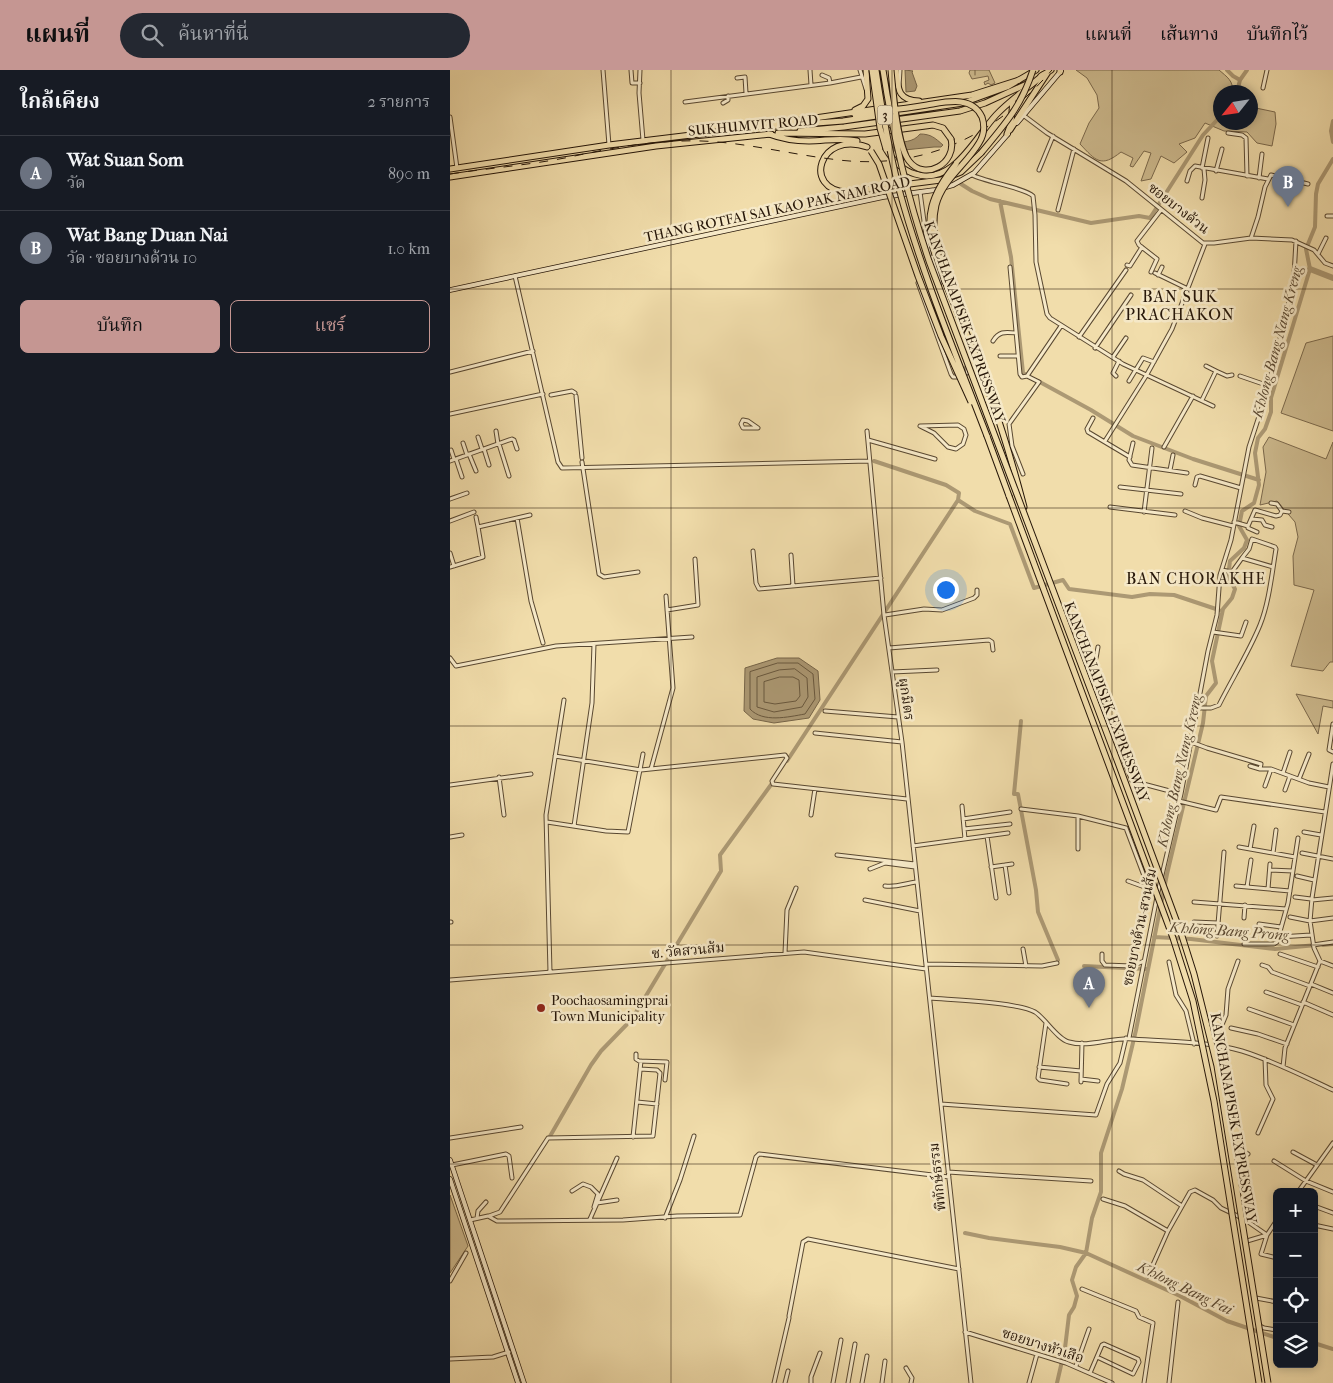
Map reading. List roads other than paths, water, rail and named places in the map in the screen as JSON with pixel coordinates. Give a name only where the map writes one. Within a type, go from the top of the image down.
[{"type":"highway","points":[[848,113],[863,106],[869,96],[866,70]]},
{"type":"highway","points":[[874,70],[877,94],[886,95],[896,92],[898,89]]},
{"type":"highway","points":[[874,70],[882,136],[886,150],[896,163],[907,171],[925,176],[942,174],[956,164]]},
{"type":"highway","name":"KANCHANAPISEK EXPRESSWAY","points":[[874,70],[892,158],[908,219],[927,278],[1167,921],[1193,1001],[1214,1101],[1259,1383]]},
{"type":"highway","name":"KANCHANAPISEK EXPRESSWAY","points":[[883,70],[897,149],[914,216],[940,291],[1182,936],[1201,1000],[1218,1075],[1268,1383]]},
{"type":"highway","points":[[778,133],[873,133],[933,125],[943,128],[951,139],[953,146],[948,159],[942,166],[925,170],[912,164],[905,155],[901,142],[890,70]]},
{"type":"highway","points":[[896,70],[898,89],[907,99],[937,101]]},
{"type":"highway","name":"SUKHUMVIT ROAD","points":[[450,169],[643,140],[746,128],[834,122],[943,107],[979,98],[1019,80],[1030,72]]},
{"type":"highway","points":[[869,149],[858,144],[848,143],[837,146],[828,152],[822,162],[821,170],[823,180],[828,187],[847,192],[942,180],[961,172],[981,153],[1013,114],[1024,94],[1030,72]]},
{"type":"highway","name":"SUKHUMVIT ROAD","points":[[450,178],[610,152],[835,128],[960,111],[1000,97],[1048,72]]},
{"type":"highway","points":[[1028,524],[992,401],[932,247],[929,220],[939,187],[956,164],[997,114],[1048,72]]},
{"type":"highway","points":[[1007,134],[1048,72]]},
{"type":"highway","points":[[746,128],[937,101],[981,92],[1019,80]]},
{"type":"highway","points":[[793,121],[826,119],[954,100],[971,105],[982,118],[984,129],[980,141],[949,179],[936,204],[935,240],[945,280]]},
{"type":"highway","points":[[1007,134],[1013,100]]},
{"type":"highway","points":[[769,134],[795,140],[850,139],[860,142],[869,149],[880,164],[918,276],[941,336],[987,436]]},
{"type":"highway","points":[[683,136],[683,143]]},
{"type":"main road","name":"THANG ROTFAI SAI KAO PAK NAM ROAD","points":[[450,290],[889,196],[945,188],[972,175],[1060,71]]},
{"type":"main road","points":[[450,1160],[524,1383]]},
{"type":"main road","points":[[450,1178],[518,1383]]},
{"type":"street","points":[[603,70],[609,145]]},
{"type":"street","points":[[631,70],[632,83],[640,83]]},
{"type":"street","points":[[640,70],[639,93],[643,140]]},
{"type":"street","points":[[810,70],[811,85]]},
{"type":"street","points":[[860,70],[869,96]]},
{"type":"street","points":[[898,89],[900,70]]},
{"type":"street","points":[[1023,70],[1030,72]]},
{"type":"street","points":[[1263,88],[1267,70]]},
{"type":"street","points":[[822,75],[828,78],[830,83]]},
{"type":"street","points":[[736,78],[744,77],[746,93]]},
{"type":"street","points":[[685,102],[830,83],[861,77]]},
{"type":"street","points":[[723,103],[728,100],[728,96]]},
{"type":"street","name":"ซอยบางด้วน","points":[[1023,116],[1126,181],[1200,242],[1205,244],[1251,238],[1297,242],[1311,248],[1325,263],[1333,266]]},
{"type":"street","points":[[450,117],[457,168]]},
{"type":"street","points":[[1228,133],[1242,135],[1246,138],[1247,176]]},
{"type":"street","points":[[1039,170],[1053,136]]},
{"type":"street","points":[[1202,198],[1205,180],[1203,168],[1208,138]]},
{"type":"street","points":[[1058,210],[1074,149]]},
{"type":"street","points":[[1216,171],[1222,149]]},
{"type":"street","points":[[1259,178],[1262,154]]},
{"type":"street","points":[[1187,182],[1188,175],[1193,167],[1268,180]]},
{"type":"street","points":[[972,175],[989,184],[1030,193],[1033,196],[1036,262],[1047,314],[1050,318],[1095,348],[1146,376],[1213,406]]},
{"type":"street","points":[[1251,238],[1268,180],[1273,175],[1308,184]]},
{"type":"street","points":[[889,196],[940,347],[951,374],[953,377],[959,377],[967,373],[968,370],[927,243],[920,191]]},
{"type":"street","points":[[1155,273],[1157,258],[1137,243],[1159,208]]},
{"type":"street","points":[[1327,216],[1333,216]]},
{"type":"street","points":[[1318,254],[1326,238]]},
{"type":"street","name":"ซอยบางด้วน-สวนส้ม","points":[[941,1104],[1096,1115],[1107,1084],[1120,1063],[1128,1038],[1158,892],[1183,802],[1181,794],[1193,742],[1217,615],[1223,570],[1235,524],[1248,447],[1268,386],[1293,285],[1297,242]]},
{"type":"street","points":[[1104,442],[1146,376],[1172,329],[1205,244]]},
{"type":"street","points":[[1127,265],[1130,266],[1135,260],[1142,247]]},
{"type":"street","points":[[1155,273],[1162,266]]},
{"type":"street","points":[[1010,267],[1018,356],[1022,377],[1027,375],[1061,326]]},
{"type":"street","points":[[1080,338],[1126,270]]},
{"type":"street","points":[[1155,273],[1188,289]]},
{"type":"street","points":[[516,276],[558,462],[562,468],[869,461]]},
{"type":"street","points":[[1095,348],[1131,295]]},
{"type":"street","points":[[993,341],[996,335],[1000,333],[1016,333]]},
{"type":"street","points":[[1113,358],[1126,338]]},
{"type":"street","points":[[450,372],[533,351]]},
{"type":"street","points":[[1000,356],[1018,356]]},
{"type":"street","points":[[1129,380],[1143,358],[1154,362]]},
{"type":"street","points":[[1116,376],[1113,373],[1119,361]]},
{"type":"street","points":[[1206,366],[1227,376],[1232,374]]},
{"type":"street","points":[[1202,400],[1216,371]]},
{"type":"street","points":[[1023,474],[1012,446],[1009,424],[1039,382],[1027,375]]},
{"type":"street","points":[[1240,376],[1268,386]]},
{"type":"street","points":[[551,394],[572,391],[576,395],[583,468],[599,574],[604,577],[638,572]]},
{"type":"street","points":[[450,414],[543,394]]},
{"type":"street","points":[[1164,447],[1193,396]]},
{"type":"street","points":[[1093,418],[1088,432],[1130,457]]},
{"type":"street","points":[[743,420],[746,420],[758,428],[744,429],[741,424],[743,420]]},
{"type":"street","points":[[958,425],[966,432],[966,439],[961,446],[953,448],[948,446],[934,433],[920,426],[958,425]]},
{"type":"street","points":[[496,431],[498,444],[509,476]]},
{"type":"street","name":"ผูกมิตร","points":[[867,432],[884,615],[902,742],[926,969]]},
{"type":"street","points":[[478,437],[488,465]]},
{"type":"street","points":[[453,460],[513,439],[517,449]]},
{"type":"street","points":[[868,440],[934,459]]},
{"type":"street","points":[[463,443],[476,471]]},
{"type":"street","points":[[1133,443],[1130,457],[1132,465],[1187,473]]},
{"type":"street","points":[[1144,512],[1152,448]]},
{"type":"street","points":[[451,450],[453,460],[462,477]]},
{"type":"street","points":[[1170,470],[1173,455]]},
{"type":"street","points":[[1195,485],[1200,476],[1241,488]]},
{"type":"street","points":[[1120,487],[1180,494]]},
{"type":"street","points":[[450,499],[466,493]]},
{"type":"street","points":[[1279,507],[1281,501]]},
{"type":"street","points":[[1270,503],[1277,504],[1282,511],[1289,512]]},
{"type":"street","points":[[1110,507],[1175,515]]},
{"type":"street","points":[[1246,525],[1252,519],[1253,512],[1256,510],[1276,516],[1280,515],[1282,511]]},
{"type":"street","points":[[1185,511],[1202,518],[1246,525],[1257,532]]},
{"type":"street","points":[[450,521],[474,512]]},
{"type":"street","points":[[478,527],[530,515]]},
{"type":"street","points":[[450,553],[452,566],[483,557],[476,517]]},
{"type":"street","points":[[517,518],[531,601],[543,644]]},
{"type":"street","points":[[1252,519],[1262,520],[1265,525],[1272,527]]},
{"type":"street","points":[[1198,708],[1219,705],[1262,621],[1276,548],[1252,539],[1248,549],[1231,572],[1223,570]]},
{"type":"street","points":[[753,551],[758,588],[881,578]]},
{"type":"street","points":[[791,555],[792,586]]},
{"type":"street","points":[[1242,558],[1273,566]]},
{"type":"street","points":[[667,610],[696,606],[698,604],[695,560]]},
{"type":"street","points":[[884,615],[924,609],[942,610],[974,598],[977,595],[977,590]]},
{"type":"street","points":[[651,769],[673,688],[666,596]]},
{"type":"street","points":[[1214,632],[1241,636],[1246,622]]},
{"type":"street","points":[[450,658],[456,666],[537,649],[692,637]]},
{"type":"street","points":[[889,648],[989,640],[992,642],[993,650]]},
{"type":"street","points":[[574,826],[592,703],[594,644]]},
{"type":"street","points":[[1098,647],[1094,663],[1084,666],[1103,714],[1121,729],[1124,762],[1132,781],[1181,794]]},
{"type":"street","points":[[892,672],[937,670]]},
{"type":"street","points":[[550,972],[546,815],[564,700]]},
{"type":"street","points":[[825,711],[898,716]]},
{"type":"street","points":[[1333,724],[1330,750],[1333,752]]},
{"type":"street","points":[[815,733],[902,742]]},
{"type":"street","points":[[1193,742],[1261,764],[1260,769]]},
{"type":"street","points":[[1283,772],[1290,752]]},
{"type":"street","points":[[547,822],[606,831],[628,832],[641,770],[642,754]]},
{"type":"street","points":[[1299,779],[1309,754]]},
{"type":"street","points":[[555,756],[641,770],[785,755],[787,758],[772,781],[773,783],[907,799]]},
{"type":"street","points":[[1332,964],[1320,961],[1315,952],[1310,921],[1314,880],[1333,764]]},
{"type":"street","points":[[1250,766],[1283,772],[1299,779],[1329,787]]},
{"type":"street","points":[[1264,786],[1271,769]]},
{"type":"street","points":[[450,785],[531,774]]},
{"type":"street","points":[[1285,790],[1290,776]]},
{"type":"street","points":[[499,778],[504,815]]},
{"type":"street","points":[[811,815],[815,788]]},
{"type":"street","points":[[1183,802],[1216,810],[1220,797],[1325,812]]},
{"type":"street","points":[[962,806],[966,839]]},
{"type":"street","points":[[1020,810],[1078,816],[1126,828],[1149,889]]},
{"type":"street","points":[[963,819],[1010,812]]},
{"type":"street","points":[[1078,816],[1078,850]]},
{"type":"street","points":[[964,829],[1010,824]]},
{"type":"street","points":[[1250,849],[1254,826]]},
{"type":"street","points":[[1273,853],[1276,830]]},
{"type":"street","points":[[1304,832],[1322,835]]},
{"type":"street","points":[[913,846],[1008,834]]},
{"type":"street","points":[[450,837],[462,835]]},
{"type":"street","points":[[987,836],[996,898]]},
{"type":"street","points":[[1244,944],[1275,943],[1279,936],[1290,891],[1298,838]]},
{"type":"street","points":[[1239,847],[1295,857]]},
{"type":"street","points":[[1217,936],[1224,852]]},
{"type":"street","points":[[1302,853],[1333,859]]},
{"type":"street","points":[[837,855],[915,866]]},
{"type":"street","points":[[1247,887],[1250,860]]},
{"type":"street","points":[[870,869],[884,864],[915,866]]},
{"type":"street","points":[[991,868],[1012,864]]},
{"type":"street","points":[[1268,889],[1270,864]]},
{"type":"street","points":[[1005,865],[1009,893]]},
{"type":"street","points":[[1270,870],[1293,871]]},
{"type":"street","points":[[1297,876],[1314,880]]},
{"type":"street","points":[[1128,881],[1158,892]]},
{"type":"street","points":[[885,886],[895,887],[917,882]]},
{"type":"street","points":[[1236,886],[1290,891]]},
{"type":"street","points":[[785,953],[786,910],[796,888]]},
{"type":"street","points":[[1294,897],[1312,899],[1333,898]]},
{"type":"street","points":[[865,900],[920,911]]},
{"type":"street","points":[[1194,902],[1286,909]]},
{"type":"street","points":[[1244,918],[1245,906]]},
{"type":"street","points":[[1290,918],[1310,921],[1333,918]]},
{"type":"street","points":[[1194,922],[1218,924]]},
{"type":"street","points":[[1259,924],[1281,927]]},
{"type":"street","points":[[1279,936],[1311,935]]},
{"type":"street","points":[[1313,945],[1333,942]]},
{"type":"street","points":[[1023,949],[1026,966]]},
{"type":"street","name":"ซ. วัดสวนส้ม","points":[[450,980],[785,953],[820,953],[926,969]]},
{"type":"street","points":[[1102,954],[1102,961],[1105,965],[1132,966],[1144,961]]},
{"type":"street","points":[[1280,954],[1318,967]]},
{"type":"street","points":[[1220,1047],[1220,1032],[1226,1015],[1228,989],[1238,961]]},
{"type":"street","points":[[1283,1066],[1287,1044],[1320,961]]},
{"type":"street","points":[[1169,962],[1176,995],[1186,1011],[1194,1044]]},
{"type":"street","points":[[926,964],[1042,966],[1057,963]]},
{"type":"street","points":[[1262,965],[1268,967],[1272,972],[1333,993]]},
{"type":"street","name":"พิทักษ์ธรรม","points":[[926,969],[971,1383]]},
{"type":"street","points":[[1266,992],[1333,1015]]},
{"type":"street","points":[[930,998],[1018,1008],[1034,1012],[1066,1041],[1082,1043],[1128,1038],[1194,1044],[1241,1051],[1283,1066],[1333,1090]]},
{"type":"street","points":[[1249,1009],[1294,1025]]},
{"type":"street","points":[[1046,1022],[1039,1067],[1039,1080],[1067,1084]]},
{"type":"street","points":[[1231,1028],[1254,1032],[1287,1044]]},
{"type":"street","points":[[1082,1043],[1081,1081],[1098,1081]]},
{"type":"street","points":[[636,1054],[637,1060],[667,1062],[665,1080]]},
{"type":"street","points":[[1258,1133],[1273,1099],[1266,1085],[1265,1059]]},
{"type":"street","points":[[633,1137],[641,1061]]},
{"type":"street","points":[[1039,1067],[1081,1071]]},
{"type":"street","points":[[470,1220],[500,1212],[548,1138],[653,1136],[659,1071],[640,1069]]},
{"type":"street","points":[[637,1102],[657,1104]]},
{"type":"street","points":[[450,1138],[521,1127]]},
{"type":"street","points":[[664,1218],[694,1136]]},
{"type":"street","points":[[1301,1188],[1333,1143]]},
{"type":"street","points":[[1248,1154],[1236,1148],[1232,1150],[1260,1326],[1273,1329]]},
{"type":"street","points":[[1293,1152],[1317,1165]]},
{"type":"street","points":[[452,1165],[507,1154],[510,1161],[512,1178]]},
{"type":"street","points":[[488,1216],[497,1221],[740,1215],[756,1157],[759,1154],[948,1175],[1091,1181]]},
{"type":"street","points":[[590,1219],[617,1158]]},
{"type":"street","points":[[1274,1161],[1306,1181],[1333,1192]]},
{"type":"street","points":[[1119,1171],[1143,1180],[1182,1206]]},
{"type":"street","points":[[572,1191],[584,1184],[596,1191],[598,1194],[594,1210]]},
{"type":"street","points":[[1148,1276],[1168,1231],[1190,1192],[1195,1190],[1267,1235]]},
{"type":"street","points":[[1103,1199],[1125,1206],[1168,1231]]},
{"type":"street","points":[[597,1203],[617,1200]]},
{"type":"street","points":[[477,1218],[478,1211],[486,1202]]},
{"type":"street","points":[[1318,1207],[1333,1213]]},
{"type":"street","points":[[1273,1226],[1267,1235],[1261,1254],[1273,1257]]},
{"type":"street","points":[[1318,1226],[1333,1229]]},
{"type":"street","points":[[1247,1241],[1267,1235]]},
{"type":"street","points":[[774,1383],[803,1242],[808,1239],[959,1269]]},
{"type":"street","points":[[450,1281],[472,1244],[477,1242]]},
{"type":"street","points":[[1082,1289],[1136,1310],[1139,1317],[1153,1323],[1145,1383]]},
{"type":"street","points":[[1256,1298],[1273,1301]]},
{"type":"street","points":[[1169,1383],[1178,1302]]},
{"type":"street","points":[[1076,1366],[1090,1329]]},
{"type":"street","name":"ซอยบางหัวเสือ","points":[[965,1332],[1076,1366],[1112,1383]]},
{"type":"street","points":[[834,1383],[841,1340]]},
{"type":"street","points":[[848,1383],[855,1344]]},
{"type":"street","points":[[1090,1373],[1097,1357],[1104,1344],[1138,1359],[1139,1362],[1132,1374],[1097,1357]]},
{"type":"street","points":[[450,1359],[493,1357],[514,1351]]},
{"type":"street","points":[[811,1383],[811,1377],[820,1353]]},
{"type":"street","points":[[1029,1383],[1037,1354]]},
{"type":"street","points":[[862,1383],[867,1356]]},
{"type":"street","points":[[882,1383],[885,1361]]},
{"type":"street","points":[[906,1368],[912,1378],[911,1383]]},
{"type":"street","points":[[785,1383],[788,1371]]},
{"type":"water","points":[[905,70],[913,71],[917,86],[915,91],[906,92]]},
{"type":"water","points":[[920,134],[933,137],[943,145],[941,147],[894,151],[893,144],[911,140]]},
{"type":"water","points":[[777,658],[799,658],[818,671],[820,700],[809,718],[774,723],[753,719],[744,711],[745,668]]},
{"type":"waterway","points":[[975,70],[975,75]]},
{"type":"waterway","points":[[1227,70],[1240,80]]},
{"type":"waterway","points":[[1239,85],[1247,70]]},
{"type":"waterway","name":"Khlong Bang Nang Kreng","points":[[1333,121],[1331,131],[1333,142]]},
{"type":"waterway","points":[[961,184],[990,199],[1091,223],[1139,216],[1150,218],[1203,135],[1213,124]]},
{"type":"waterway","name":"Khlong Bang Nang Kreng","points":[[1057,1383],[1065,1348],[1069,1315],[1074,1307],[1077,1296],[1072,1280],[1076,1267],[1086,1253],[1092,1218],[1101,1192],[1101,1153],[1122,1089],[1136,1030],[1167,874],[1203,723],[1206,696],[1216,683],[1212,661],[1223,609],[1232,598],[1235,589],[1228,577],[1230,561],[1244,548],[1247,540],[1239,526],[1242,511],[1254,503],[1259,485],[1255,453],[1258,438],[1265,429],[1271,412],[1271,398],[1310,269],[1306,249],[1315,227],[1318,184],[1333,159]]},
{"type":"waterway","points":[[1000,201],[1011,257],[1023,373],[1029,376]]},
{"type":"waterway","points":[[1310,269],[1333,278]]},
{"type":"waterway","points":[[1038,381],[1133,436],[1193,459],[1259,480]]},
{"type":"waterway","points":[[787,761],[958,500],[959,493],[946,485],[874,461]]},
{"type":"waterway","points":[[958,500],[975,511],[1010,524],[1034,588],[1063,580],[1069,589],[1132,597],[1150,594],[1174,595],[1219,610]]},
{"type":"waterway","points":[[1021,721],[1014,794],[1018,794],[1036,890],[1038,912],[1058,960]]},
{"type":"waterway","points":[[549,1138],[591,1065],[601,1051],[632,1019],[721,871],[720,855],[773,782]]},
{"type":"waterway","name":"Khlong Bang Prong","points":[[1154,937],[1191,939],[1275,949],[1316,945]]},
{"type":"waterway","name":"Khlong Bang Prong","points":[[1323,945],[1333,944]]},
{"type":"waterway","points":[[1084,966],[1146,969]]},
{"type":"waterway","name":"Khlong Bang Fai","points":[[965,1233],[1060,1247],[1086,1253],[1180,1296],[1227,1321],[1273,1337]]},
{"type":"waterway","name":"Khlong Bang Fai","points":[[1318,1344],[1333,1349]]},
{"type":"railway","points":[[450,174],[540,162],[625,146],[682,141],[738,144],[831,159],[864,162],[895,160],[925,154],[954,144],[980,131],[1006,114],[1030,94],[1052,70]]},
{"type":"place","name":"Wat Bang Duan Nai","points":[[1288,207]]},
{"type":"place","name":"Poochaosamingprai Town Municipality","points":[[541,1008]]},
{"type":"place","name":"Wat Suan Som","points":[[1089,1008]]},
{"type":"district","name":"BAN SUK PRACHAKON","points":[[1180,305]]},
{"type":"district","name":"BAN CHORAKHE","points":[[1196,578]]}]
